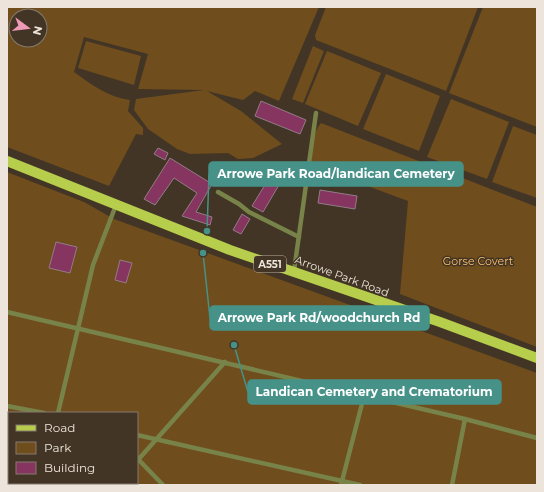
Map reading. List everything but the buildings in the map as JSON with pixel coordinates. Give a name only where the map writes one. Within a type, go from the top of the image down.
[{"type":"main road","name":"Arrowe Park Road","points":[[7,161],[230,250],[440,322],[537,358]]},
{"type":"lane","points":[[294,272],[316,113]]},
{"type":"lane","points":[[218,192],[239,204],[249,212],[298,237]]},
{"type":"lane","points":[[58,412],[76,328],[93,265],[116,205]]},
{"type":"lane","points":[[7,312],[466,419],[537,438]]},
{"type":"lane","points":[[138,458],[157,440],[225,362]]},
{"type":"lane","points":[[341,483],[364,396]]},
{"type":"lane","points":[[7,406],[39,412]]},
{"type":"lane","points":[[7,410],[13,409],[33,412]]},
{"type":"lane","points":[[452,485],[466,419]]},
{"type":"lane","points":[[138,435],[341,483],[360,485]]},
{"type":"lane","points":[[138,460],[163,485]]},
{"type":"green space","points":[[7,7],[319,7],[279,101],[255,91],[243,100],[207,91],[241,111],[282,144],[253,158],[238,159],[228,153],[190,154],[177,149],[148,129],[134,110],[136,99],[204,90],[138,89],[148,54],[84,37],[74,72],[107,93],[130,100],[128,111],[143,128],[143,135],[136,134],[109,186],[7,147]]},
{"type":"green space","points":[[326,7],[478,7],[446,91],[316,40],[315,35]]},
{"type":"green space","points":[[483,7],[537,7],[537,127],[449,93]]},
{"type":"green space","points":[[86,41],[141,56],[134,85],[78,68]]},
{"type":"green space","points":[[313,46],[324,51],[303,103],[292,99]]},
{"type":"green space","points":[[327,51],[381,73],[358,126],[305,104]]},
{"type":"green space","points":[[386,74],[440,96],[419,151],[363,129]]},
{"type":"green space","points":[[451,99],[509,122],[487,179],[427,157]]},
{"type":"green space","name":"Gorse Covert","points":[[321,123],[537,207],[537,347],[400,294],[408,201],[311,165],[314,137]]},
{"type":"green space","points":[[513,126],[537,135],[537,198],[492,182]]},
{"type":"green space","points":[[7,172],[84,202],[114,219],[537,373],[537,485],[7,485]]},
{"type":"place","name":"Arrowe Park Road/landican Cemetery","points":[[207,231]]},
{"type":"place","name":"Arrowe Park Rd/woodchurch Rd","points":[[203,253]]},
{"type":"place","name":"Landican Cemetery and Crematorium","points":[[234,345]]}]
